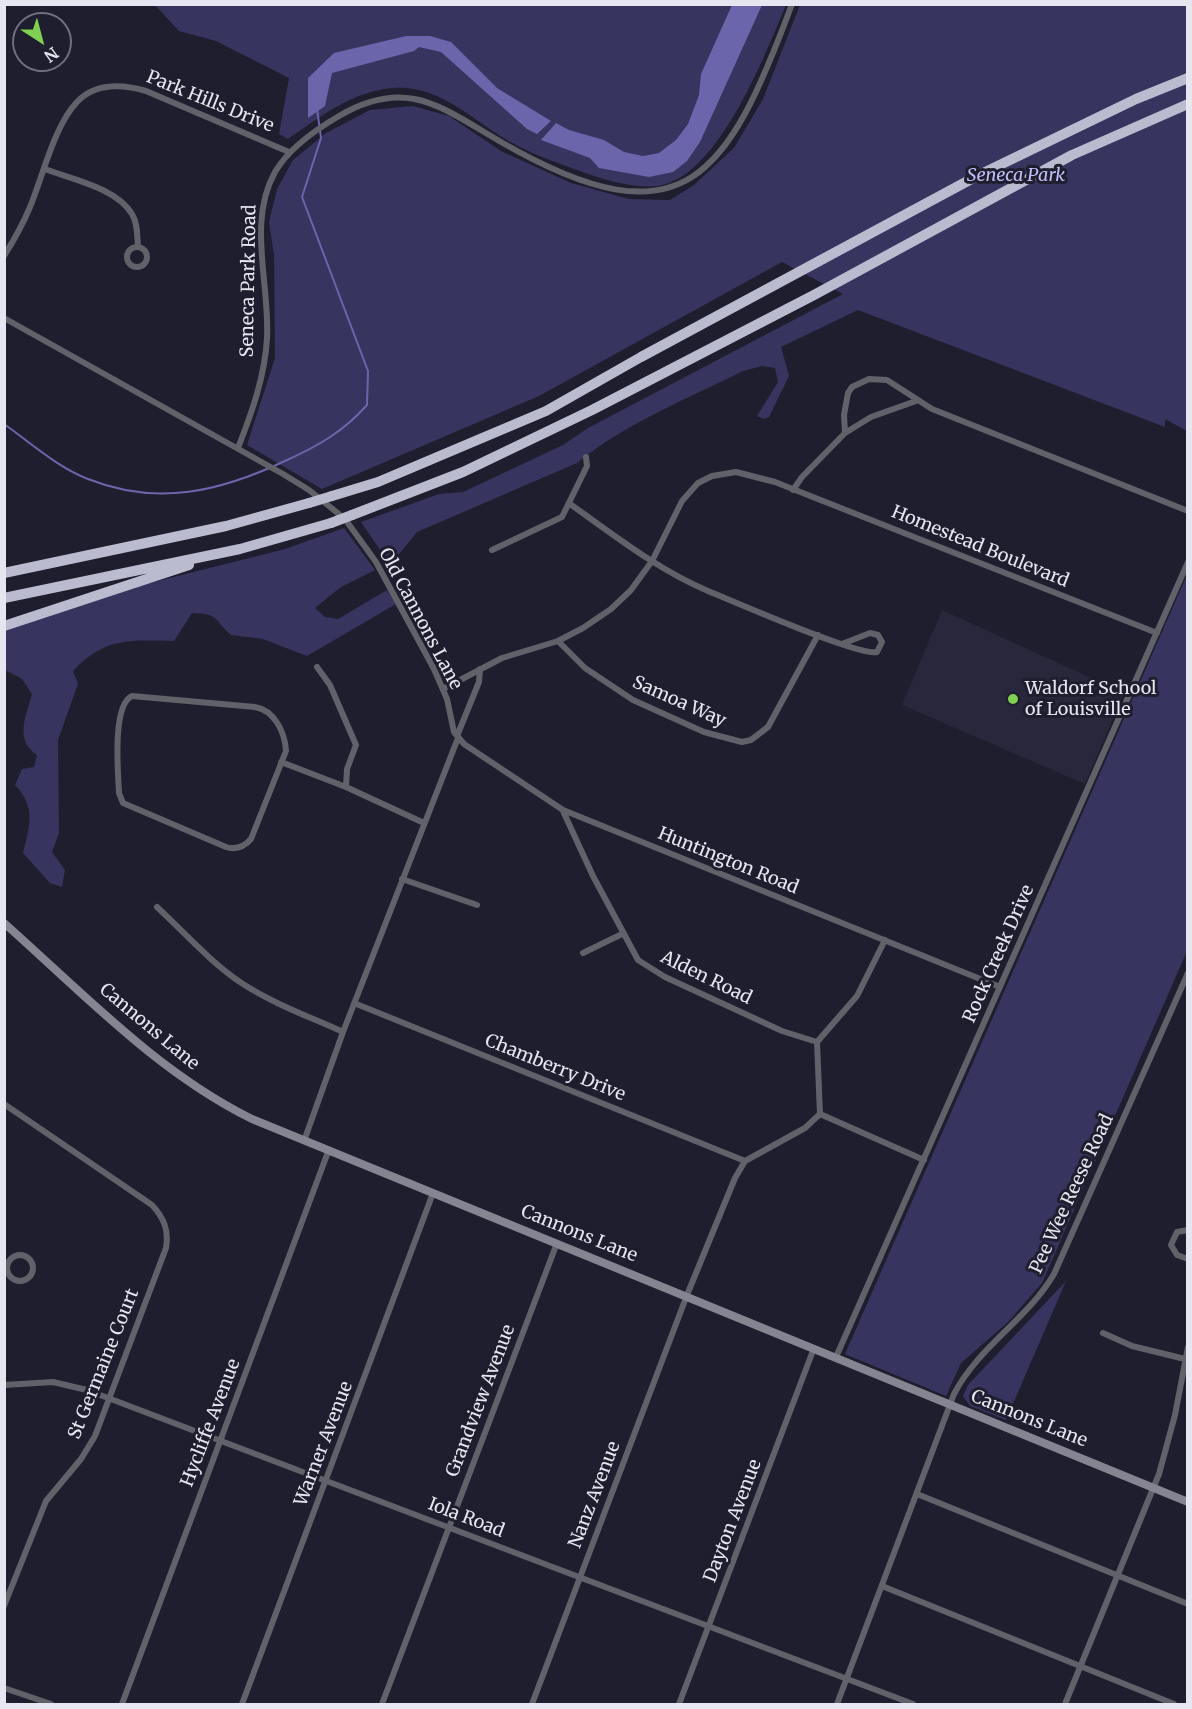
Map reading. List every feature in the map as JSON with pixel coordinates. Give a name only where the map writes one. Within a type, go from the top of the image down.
[{"type":"highway","points":[[4,573],[226,526],[378,482],[546,411],[641,357],[977,176],[1115,109],[1188,78]]},
{"type":"highway","points":[[4,626],[92,595],[240,549],[331,524],[463,472],[592,410],[814,295],[1072,154],[1188,104]]},
{"type":"highway","points":[[4,597],[240,549]]},
{"type":"highway","points":[[4,567],[64,559]]},
{"type":"main road","name":"Cannons Lane","points":[[4,923],[147,1050],[187,1082],[243,1115],[328,1152],[687,1295],[1188,1502]]},
{"type":"street","name":"Seneca Park Road","points":[[238,448],[256,400],[266,353],[268,309],[262,249],[264,202],[274,174],[296,146],[335,118],[378,99],[421,99],[441,106],[522,154],[583,180],[633,193],[663,191],[683,184],[700,173],[729,141],[759,87],[792,4]]},
{"type":"street","name":"Park Hills Drive","points":[[4,256],[25,218],[62,126],[76,103],[89,93],[117,85],[146,91],[289,152]]},
{"type":"street","points":[[45,169],[110,194],[124,205],[135,222],[138,247]]},
{"type":"street","name":"Old Cannons Lane","points":[[4,318],[259,460],[324,501],[349,525],[376,562],[443,689],[457,737]]},
{"type":"street","points":[[845,434],[844,415],[848,393],[858,382],[869,379],[887,380],[899,386],[916,401],[1188,511]]},
{"type":"street","points":[[793,490],[802,477],[845,434],[871,417],[916,401]]},
{"type":"street","points":[[492,550],[558,520],[570,504],[587,466],[586,457]]},
{"type":"street","name":"Homestead Boulevard","points":[[443,689],[502,658],[558,641],[611,609],[631,590],[652,561],[681,501],[691,488],[704,479],[736,472],[765,478],[1157,633]]},
{"type":"street","points":[[570,504],[652,561],[692,585],[842,644],[872,653],[880,649],[882,642],[878,635],[870,633],[842,644]]},
{"type":"street","name":"Rock Creek Drive","points":[[836,1357],[1188,562]]},
{"type":"street","name":"Samoa Way","points":[[558,641],[585,668],[633,700],[704,732],[742,742],[751,740],[768,727],[818,634]]},
{"type":"street","points":[[317,667],[330,685],[356,745],[347,769],[346,787]]},
{"type":"street","points":[[304,1141],[354,1003],[479,682],[480,669]]},
{"type":"street","points":[[137,695],[262,708],[271,714],[284,738],[286,751],[281,762],[251,839],[242,847],[226,847],[131,807],[120,799],[118,784],[121,706],[127,698],[137,695]]},
{"type":"street","name":"Huntington Road","points":[[457,737],[563,810],[1000,987]]},
{"type":"street","points":[[281,762],[346,787],[424,823]]},
{"type":"street","name":"Alden Road","points":[[563,810],[622,934],[638,960],[665,977],[782,1031],[817,1042]]},
{"type":"street","points":[[402,879],[477,905]]},
{"type":"street","points":[[157,907],[212,959],[243,984],[279,1004],[343,1032]]},
{"type":"street","points":[[584,953],[622,934]]},
{"type":"street","points":[[745,1161],[805,1128],[820,1114],[817,1042],[857,996],[885,940]]},
{"type":"street","name":"Pee Wee Reese Road","points":[[837,1704],[950,1404],[970,1366],[1032,1306],[1054,1274],[1188,973]]},
{"type":"street","name":"Chamberry Drive","points":[[354,1003],[745,1161]]},
{"type":"street","name":"St Germaine Court","points":[[4,1104],[152,1205],[164,1223],[168,1238],[110,1399],[90,1445],[46,1501],[4,1606]]},
{"type":"street","points":[[820,1114],[924,1160]]},
{"type":"street","name":"Hycliffe Avenue","points":[[122,1704],[328,1152]]},
{"type":"street","name":"Nanz Avenue","points":[[532,1704],[687,1295],[745,1161]]},
{"type":"street","name":"Warner Avenue","points":[[242,1704],[433,1193]]},
{"type":"street","points":[[1188,1230],[1176,1232],[1171,1245],[1177,1255],[1188,1259]]},
{"type":"street","name":"Grandview Avenue","points":[[382,1704],[557,1243]]},
{"type":"street","points":[[23,1256],[30,1260],[33,1272],[28,1279],[16,1280],[8,1271],[7,1262],[15,1257],[23,1256]]},
{"type":"street","points":[[1103,1333],[1132,1346],[1185,1359]]},
{"type":"street","points":[[1065,1704],[1167,1450],[1188,1347]]},
{"type":"street","name":"Dayton Avenue","points":[[679,1704],[814,1348]]},
{"type":"street","name":"Iola Road","points":[[4,1385],[40,1382],[65,1384],[110,1399],[913,1704]]},
{"type":"street","points":[[917,1494],[1188,1604]]},
{"type":"street","points":[[882,1586],[1174,1704]]},
{"type":"street","points":[[4,1688],[51,1704]]},
{"type":"shaded area","points":[[732,5],[762,5],[700,142],[687,161],[673,172],[649,177],[599,168],[590,158],[541,140],[556,123],[569,130],[604,140],[624,152],[643,156],[659,153],[676,140],[688,124],[699,95],[701,74]]},
{"type":"shaded area","points":[[406,36],[430,36],[451,42],[497,88],[551,121],[537,134],[527,129],[441,52],[419,47],[414,51],[332,73],[325,106],[308,118],[308,78],[334,53]]},
{"type":"shaded area","name":"Waldorf School of Louisville","points":[[942,610],[1124,693],[1085,784],[902,705]]},
{"type":"green space","points":[[155,5],[786,5],[740,105],[707,154],[689,172],[669,183],[659,186],[635,186],[587,174],[519,147],[438,96],[409,88],[378,90],[364,94],[337,106],[288,139],[279,134],[289,78],[216,41],[179,31]]},
{"type":"green space","name":"Seneca Park","points":[[800,5],[1187,5],[1187,431],[1165,419],[1165,427],[858,310],[781,347],[789,376],[769,417],[764,419],[757,416],[778,382],[775,368],[762,366],[743,371],[657,412],[616,436],[577,463],[417,532],[396,558],[387,560],[361,522],[439,494],[463,492],[563,445],[588,428],[843,294],[782,262],[539,396],[322,489],[247,445],[275,358],[274,255],[269,222],[277,189],[293,160],[326,133],[370,110],[413,106],[449,116],[501,151],[571,183],[629,199],[670,200],[694,185],[734,148],[763,99]]},
{"type":"green space","points":[[344,528],[375,570],[341,587],[315,608],[325,617],[338,619],[387,590],[396,604],[307,656],[263,639],[231,635],[212,616],[192,613],[174,641],[144,640],[107,646],[73,671],[78,684],[58,740],[59,833],[52,852],[65,870],[62,887],[50,883],[23,853],[29,825],[29,809],[22,793],[15,785],[22,769],[34,767],[37,755],[30,749],[24,735],[25,719],[32,694],[22,679],[5,670],[4,631],[130,588],[285,549]]},
{"type":"green space","points":[[1187,575],[1187,951],[1042,1283],[1008,1322],[961,1363],[946,1396],[845,1354]]},
{"type":"green space","points":[[1066,1281],[1006,1420],[970,1406],[963,1396],[968,1385]]},
{"type":"waterway","points":[[4,424],[55,461],[88,479],[139,492],[164,494],[213,487],[261,472],[319,444],[358,415],[367,405],[368,371],[302,197],[321,138],[317,109]]},
{"type":"place","name":"Waldorf School of Louisville","points":[[1013,699]]}]
